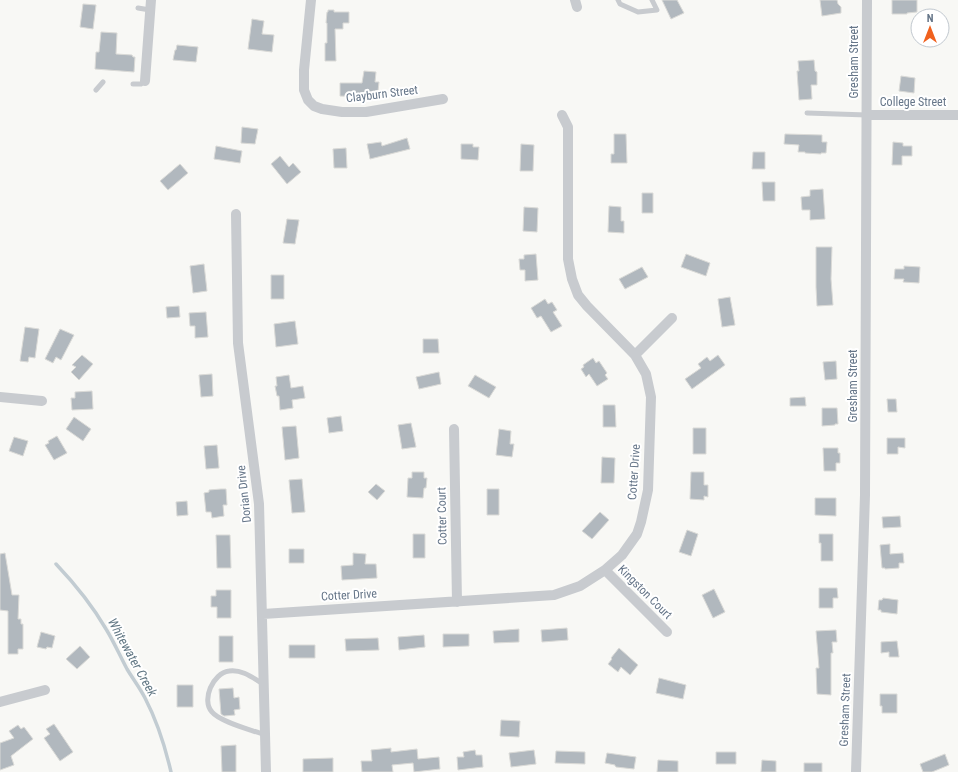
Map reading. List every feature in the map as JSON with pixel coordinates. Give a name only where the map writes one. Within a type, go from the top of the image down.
[{"type":"street","name":"Clayburn Street","points":[[311,0],[304,70],[304,90],[308,100],[314,106],[322,109],[342,112],[366,112],[443,99]]},
{"type":"street","name":"Gresham Street","points":[[856,772],[865,495],[867,0]]},
{"type":"street","points":[[145,81],[150,5]]},
{"type":"street","name":"Cotter Drive","points":[[263,614],[554,595],[580,586],[605,570],[622,555],[637,534],[642,522],[648,490],[651,396],[646,374],[635,355],[586,306],[578,294],[572,279],[568,259],[568,127],[562,115]]},
{"type":"street","name":"College Street","points":[[867,115],[958,115]]},
{"type":"street","name":"Dorian Drive","points":[[236,214],[238,343],[259,504],[266,772]]},
{"type":"street","points":[[635,355],[672,318]]},
{"type":"street","points":[[0,397],[42,401]]},
{"type":"street","name":"Cotter Court","points":[[454,429],[457,602]]},
{"type":"street","name":"Kingston Court","points":[[605,570],[667,632]]},
{"type":"street","points":[[0,702],[44,690]]},
{"type":"lane","points":[[618,0],[620,4],[638,12],[657,10],[652,0]]},
{"type":"lane","points":[[138,8],[150,5]]},
{"type":"lane","points":[[133,84],[141,84],[145,81]]},
{"type":"lane","points":[[96,90],[103,82]]},
{"type":"lane","points":[[807,113],[867,115]]},
{"type":"lane","points":[[264,684],[241,672],[228,671],[214,680],[208,696],[208,707],[219,719],[265,735]]},
{"type":"building","points":[[662,0],[677,0],[684,13],[671,19]]},
{"type":"building","points":[[820,0],[837,0],[841,7],[841,13],[822,16]]},
{"type":"building","points":[[892,0],[917,0],[917,8],[910,8],[910,13],[892,14]]},
{"type":"building","points":[[83,4],[96,5],[93,29],[80,27]]},
{"type":"building","points":[[328,10],[334,10],[334,12],[349,12],[349,23],[343,23],[343,29],[335,29],[336,61],[325,61],[325,43],[327,43],[326,23]]},
{"type":"building","points":[[252,19],[264,21],[262,34],[274,35],[272,52],[248,49]]},
{"type":"building","points":[[101,32],[117,33],[116,54],[132,55],[135,57],[134,72],[95,69],[96,52],[99,52]]},
{"type":"building","points":[[177,45],[198,47],[196,62],[173,60]]},
{"type":"building","points":[[814,60],[815,71],[817,72],[817,85],[811,85],[812,99],[799,100],[797,71],[799,71],[798,61]]},
{"type":"building","points":[[364,71],[376,72],[375,82],[379,82],[378,91],[374,91],[371,100],[362,99],[363,97],[340,96],[340,83],[362,83]]},
{"type":"building","points":[[901,76],[915,78],[914,93],[899,91]]},
{"type":"building","points":[[242,127],[258,129],[255,144],[241,143]]},
{"type":"building","points":[[614,134],[626,134],[627,163],[611,163],[611,154],[614,154]]},
{"type":"building","points":[[785,134],[822,135],[822,142],[827,142],[826,153],[798,152],[799,145],[784,144]]},
{"type":"building","points":[[407,138],[410,149],[370,159],[367,144],[381,142],[382,146]]},
{"type":"building","points":[[893,142],[903,143],[903,146],[912,146],[912,156],[902,156],[902,165],[892,165]]},
{"type":"building","points":[[461,144],[473,144],[473,147],[479,147],[478,160],[461,159]]},
{"type":"building","points":[[521,144],[534,145],[533,171],[520,171]]},
{"type":"building","points":[[216,146],[242,151],[240,163],[214,159]]},
{"type":"building","points":[[346,148],[347,168],[334,168],[333,149]]},
{"type":"building","points":[[753,152],[765,152],[765,169],[752,169]]},
{"type":"building","points":[[280,156],[289,167],[293,163],[301,172],[287,184],[271,164]]},
{"type":"building","points":[[180,164],[188,173],[168,190],[160,181]]},
{"type":"building","points":[[762,182],[775,182],[775,201],[763,201]]},
{"type":"building","points":[[823,189],[825,219],[810,220],[810,210],[802,210],[801,197],[810,196],[810,190]]},
{"type":"building","points":[[642,193],[653,193],[653,213],[642,213]]},
{"type":"building","points":[[609,206],[621,207],[621,221],[624,221],[624,233],[608,232]]},
{"type":"building","points":[[524,207],[538,208],[537,232],[523,231]]},
{"type":"building","points":[[287,219],[299,220],[295,244],[283,243]]},
{"type":"building","points":[[816,247],[832,247],[831,279],[833,305],[817,306]]},
{"type":"building","points":[[536,254],[538,280],[525,281],[525,270],[520,270],[519,259],[524,259],[524,255]]},
{"type":"building","points":[[686,254],[710,263],[706,276],[681,267]]},
{"type":"building","points":[[204,264],[207,291],[193,293],[190,266]]},
{"type":"building","points":[[904,266],[920,267],[919,283],[903,282],[904,279],[894,279],[895,269],[904,269]]},
{"type":"building","points":[[642,267],[648,277],[625,289],[619,279]]},
{"type":"building","points":[[271,275],[284,275],[284,299],[271,299]]},
{"type":"building","points":[[730,297],[735,325],[722,327],[718,299]]},
{"type":"building","points":[[545,299],[548,304],[552,302],[557,310],[553,312],[562,326],[551,332],[541,316],[537,318],[531,308]]},
{"type":"building","points":[[179,306],[180,317],[167,318],[166,307]]},
{"type":"building","points":[[206,312],[208,337],[195,338],[195,326],[190,326],[189,313]]},
{"type":"building","points":[[295,321],[298,344],[276,347],[274,324]]},
{"type":"building","points":[[25,327],[39,329],[35,358],[29,357],[28,362],[20,361]]},
{"type":"building","points":[[60,329],[74,335],[61,360],[56,357],[53,363],[45,359]]},
{"type":"building","points":[[423,339],[438,339],[439,353],[423,353]]},
{"type":"building","points":[[82,355],[93,364],[79,380],[71,372],[76,367],[72,365]]},
{"type":"building","points":[[718,355],[725,365],[692,389],[685,379],[701,368],[698,364],[707,357],[710,361]]},
{"type":"building","points":[[593,358],[596,363],[599,361],[607,373],[605,375],[608,379],[597,386],[589,374],[586,377],[581,369],[584,367],[583,365]]},
{"type":"building","points":[[836,361],[837,379],[825,380],[823,362]]},
{"type":"building","points":[[439,372],[441,384],[419,389],[416,377]]},
{"type":"building","points":[[212,374],[213,396],[201,397],[199,375]]},
{"type":"building","points":[[289,375],[291,388],[303,386],[305,398],[292,400],[293,408],[280,410],[279,396],[277,396],[275,386],[277,386],[276,377]]},
{"type":"building","points":[[475,375],[496,387],[489,398],[468,386]]},
{"type":"building","points":[[92,391],[93,409],[72,410],[71,398],[75,398],[75,392]]},
{"type":"building","points":[[805,397],[806,406],[790,406],[790,398]]},
{"type":"building","points":[[887,399],[896,399],[897,412],[888,412]]},
{"type":"building","points":[[603,405],[615,405],[616,427],[603,427]]},
{"type":"building","points":[[822,408],[837,408],[838,424],[822,426]]},
{"type":"building","points":[[341,416],[343,431],[329,433],[327,418]]},
{"type":"building","points":[[74,417],[91,429],[83,441],[66,429]]},
{"type":"building","points":[[411,423],[416,447],[402,449],[398,425]]},
{"type":"building","points":[[296,426],[299,458],[285,460],[282,427]]},
{"type":"building","points":[[693,428],[706,428],[706,454],[693,454]]},
{"type":"building","points":[[499,429],[511,431],[510,444],[514,444],[512,457],[496,455]]},
{"type":"building","points":[[57,436],[67,453],[54,460],[45,445],[49,443],[48,441]]},
{"type":"building","points":[[14,437],[28,441],[23,456],[9,451]]},
{"type":"building","points":[[887,438],[905,438],[905,448],[898,447],[898,454],[887,454]]},
{"type":"building","points":[[217,445],[219,468],[206,469],[204,446]]},
{"type":"building","points":[[823,448],[838,448],[838,453],[840,453],[840,463],[836,463],[836,471],[824,471]]},
{"type":"building","points":[[602,457],[615,458],[614,483],[601,483]]},
{"type":"building","points":[[412,472],[424,472],[424,478],[427,478],[423,498],[407,497],[408,478],[412,478]]},
{"type":"building","points":[[691,472],[704,472],[704,485],[708,485],[708,497],[704,496],[704,500],[690,499]]},
{"type":"building","points":[[302,479],[305,512],[292,513],[289,480]]},
{"type":"building","points":[[376,484],[385,491],[377,500],[368,492]]},
{"type":"building","points":[[226,489],[227,505],[223,505],[224,516],[212,518],[211,512],[206,512],[204,493],[209,492],[209,490]]},
{"type":"building","points":[[487,489],[499,489],[499,515],[487,515]]},
{"type":"building","points":[[815,498],[836,498],[836,516],[815,515]]},
{"type":"building","points":[[187,501],[188,515],[177,516],[176,502]]},
{"type":"building","points":[[600,512],[609,520],[592,539],[582,531]]},
{"type":"building","points":[[900,516],[901,527],[883,528],[882,517]]},
{"type":"building","points":[[687,530],[698,534],[691,556],[679,552]]},
{"type":"building","points":[[413,534],[425,534],[425,558],[413,558]]},
{"type":"building","points":[[819,534],[833,534],[833,561],[821,561],[821,543],[819,543]]},
{"type":"building","points":[[216,535],[230,535],[231,568],[217,568]]},
{"type":"building","points":[[890,544],[890,554],[903,553],[904,563],[899,563],[899,568],[882,568],[880,545]]},
{"type":"building","points":[[289,549],[304,549],[304,563],[289,563]]},
{"type":"building","points":[[5,553],[12,595],[19,595],[18,619],[21,619],[21,624],[23,624],[23,649],[18,649],[18,654],[8,654],[8,611],[0,610],[0,554]]},
{"type":"building","points":[[353,553],[366,554],[365,564],[376,564],[377,578],[342,580],[341,566],[353,565]]},
{"type":"building","points":[[819,588],[837,588],[838,598],[833,598],[833,608],[819,608]]},
{"type":"building","points":[[714,589],[725,612],[713,618],[702,595]]},
{"type":"building","points":[[216,590],[231,590],[231,618],[217,618],[217,607],[211,607],[211,596],[216,596]]},
{"type":"building","points":[[883,598],[898,600],[897,614],[881,612],[881,610],[878,610],[879,600],[882,600]]},
{"type":"building","points":[[567,628],[568,640],[542,642],[541,630]]},
{"type":"building","points":[[519,629],[519,642],[494,643],[493,631]]},
{"type":"building","points":[[836,630],[837,642],[832,642],[833,653],[831,653],[831,695],[817,694],[816,668],[819,668],[816,631]]},
{"type":"building","points":[[41,632],[55,636],[52,648],[47,647],[46,649],[37,647]]},
{"type":"building","points":[[443,634],[469,634],[469,646],[443,647]]},
{"type":"building","points":[[424,635],[425,647],[399,650],[398,637]]},
{"type":"building","points":[[219,636],[233,636],[233,662],[219,662]]},
{"type":"building","points":[[378,638],[379,650],[346,651],[345,639]]},
{"type":"building","points":[[897,641],[899,657],[889,657],[889,652],[881,653],[881,642]]},
{"type":"building","points":[[289,645],[315,645],[315,658],[289,658]]},
{"type":"building","points":[[80,646],[90,657],[77,669],[66,659]]},
{"type":"building","points":[[619,648],[638,665],[630,675],[621,667],[618,672],[608,664]]},
{"type":"building","points":[[659,678],[686,685],[683,699],[656,693]]},
{"type":"building","points":[[177,685],[193,685],[193,707],[177,707]]},
{"type":"building","points":[[233,688],[234,698],[239,697],[240,709],[234,710],[235,715],[224,716],[221,714],[219,689]]},
{"type":"building","points":[[880,694],[897,694],[897,713],[882,713],[882,706],[880,706]]},
{"type":"building","points":[[501,720],[520,721],[519,737],[500,736]]},
{"type":"building","points":[[54,724],[73,752],[60,761],[44,738],[50,734],[46,729]]},
{"type":"building","points":[[18,725],[21,729],[24,727],[33,739],[11,756],[14,765],[0,770],[0,743],[14,738],[9,731]]},
{"type":"building","points":[[236,745],[236,772],[222,772],[221,746]]},
{"type":"building","points":[[391,748],[391,752],[417,749],[418,759],[439,757],[440,769],[414,772],[413,763],[392,765],[393,772],[362,772],[361,761],[372,761],[371,750]]},
{"type":"building","points":[[475,750],[476,755],[482,755],[483,767],[458,770],[457,757],[464,757],[463,752]]},
{"type":"building","points":[[534,750],[536,764],[511,767],[509,753]]},
{"type":"building","points":[[556,751],[585,752],[585,764],[555,763]]},
{"type":"building","points":[[716,752],[736,752],[736,764],[716,764]]},
{"type":"building","points":[[607,753],[636,757],[634,769],[616,767],[615,765],[605,763]]},
{"type":"building","points":[[945,754],[949,765],[932,772],[923,772],[920,764]]},
{"type":"building","points":[[333,758],[333,772],[303,772],[303,759]]},
{"type":"building","points":[[658,760],[678,761],[678,772],[657,772]]},
{"type":"building","points":[[762,760],[776,761],[776,772],[761,772]]},
{"type":"building","points":[[804,763],[822,763],[822,772],[804,772]]},
{"type":"waterway","name":"Whitewater Creek","points":[[56,564],[89,603],[109,634],[127,669],[143,694],[160,734],[171,772]]}]
